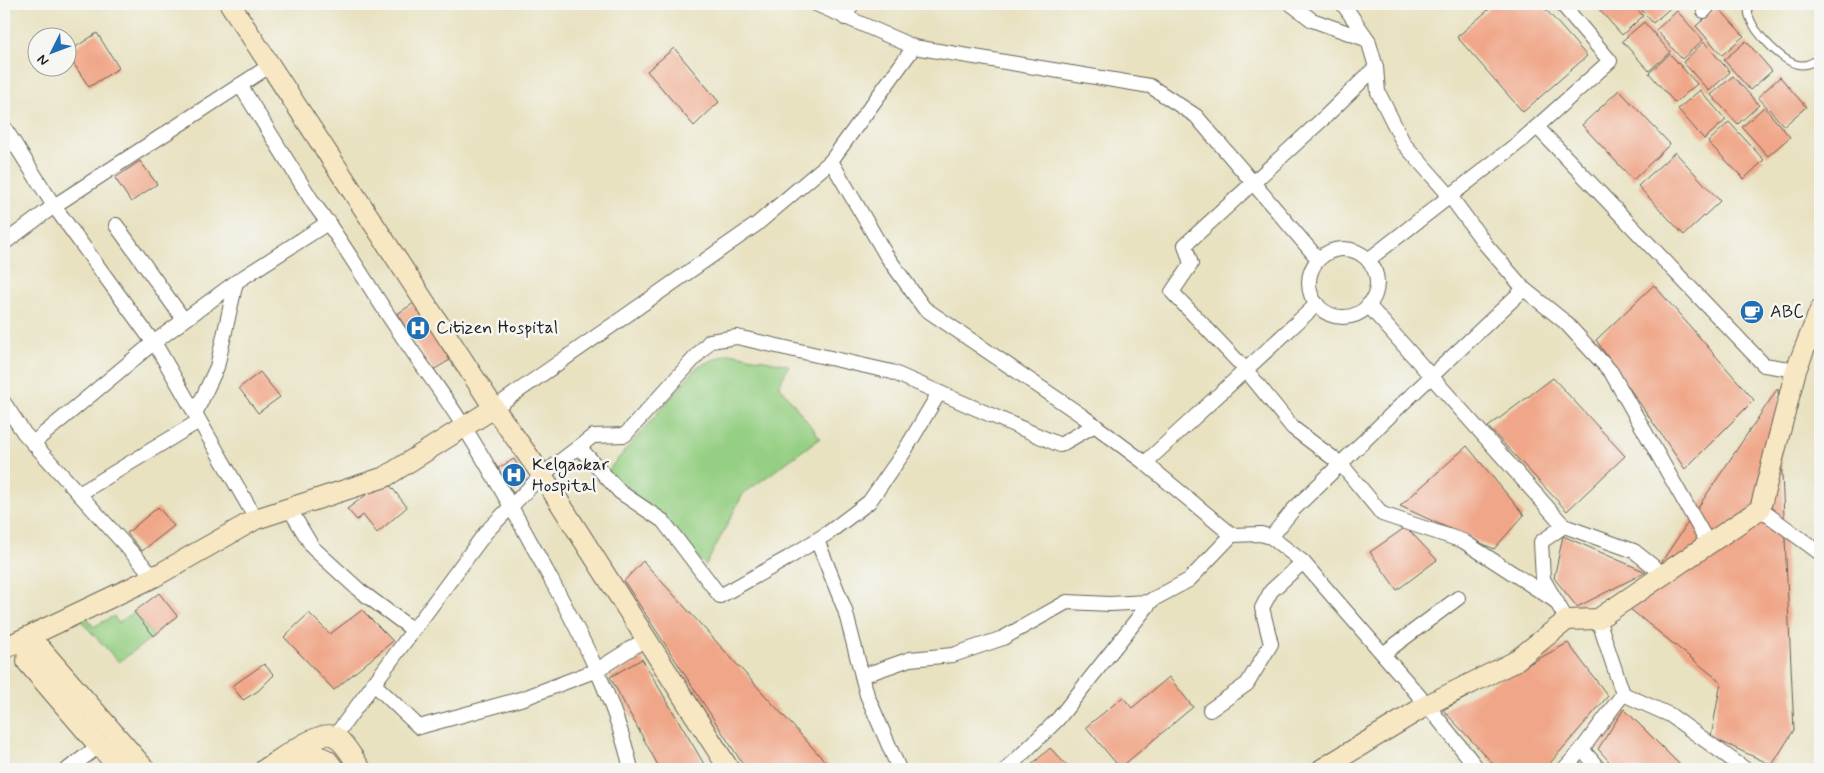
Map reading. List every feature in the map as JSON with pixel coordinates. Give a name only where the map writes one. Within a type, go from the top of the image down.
[{"type":"street","points":[[230,4],[494,408],[542,475],[729,769]]},
{"type":"street","points":[[816,4],[914,47],[1150,86],[1196,116],[1318,259]]},
{"type":"street","points":[[845,18],[852,4]]},
{"type":"street","points":[[1291,4],[1312,20],[1368,40]]},
{"type":"street","points":[[1343,4],[1368,40],[1376,67],[1378,92],[1404,144],[1450,196],[1486,246],[1524,289],[1565,322],[1611,372],[1708,543]]},
{"type":"street","points":[[1368,260],[1537,127],[1610,61],[1562,4]]},
{"type":"street","points":[[12,645],[154,577],[256,519],[385,476],[494,408],[757,224],[831,162],[914,47]]},
{"type":"street","points":[[4,243],[54,206],[271,66]]},
{"type":"street","points":[[1376,67],[1326,116],[1186,245],[1191,264],[1172,292],[1246,370],[1293,428],[1341,464],[1382,514],[1463,541],[1557,602]]},
{"type":"street","points":[[240,85],[314,204],[328,222],[395,326],[464,427],[511,507],[579,630],[610,697],[631,769]]},
{"type":"street","points":[[4,127],[54,206],[153,343],[256,519]]},
{"type":"street","points":[[1537,127],[1764,365],[1796,370]]},
{"type":"street","points":[[831,162],[886,255],[924,308],[1095,425],[1145,463],[1232,535],[1261,534],[1271,537],[1303,562],[1427,705],[1478,769]]},
{"type":"street","points":[[33,443],[153,343],[236,282],[328,222]]},
{"type":"street","points":[[116,225],[184,320]]},
{"type":"street","points":[[1343,249],[1356,252],[1368,260],[1374,270],[1377,282],[1375,294],[1368,305],[1354,314],[1336,316],[1325,312],[1311,294],[1309,281],[1311,270],[1318,259],[1329,252],[1343,249]]},
{"type":"street","points":[[79,494],[197,418],[217,366],[236,282]]},
{"type":"street","points":[[1271,537],[1293,510],[1524,289]]},
{"type":"street","points":[[1145,463],[1317,304]]},
{"type":"street","points":[[1368,305],[1564,526],[1634,551],[1663,574]]},
{"type":"street","points":[[1322,769],[1427,705],[1514,662],[1567,620],[1598,619],[1708,543],[1760,510],[1796,370],[1820,310]]},
{"type":"street","points":[[335,736],[486,532],[542,475],[594,436],[624,436],[710,341],[737,337],[892,372],[1060,446],[1095,425]]},
{"type":"street","points":[[579,447],[620,492],[663,521],[720,596],[817,540],[870,502],[904,452],[939,392]]},
{"type":"street","points":[[4,404],[33,443],[154,577]]},
{"type":"street","points":[[289,508],[313,548],[359,590],[413,630]]},
{"type":"street","points":[[1760,510],[1820,553]]},
{"type":"street","points":[[1564,526],[1542,542],[1543,579],[1567,620]]},
{"type":"street","points":[[862,676],[910,659],[953,655],[1003,638],[1067,602],[1110,604],[1148,602],[1189,580],[1232,535]]},
{"type":"street","points":[[817,540],[845,610],[866,695],[900,769]]},
{"type":"street","points":[[1210,710],[1247,684],[1271,644],[1262,608],[1271,591],[1303,562]]},
{"type":"street","points":[[1383,654],[1458,598]]},
{"type":"street","points":[[1007,769],[1058,719],[1153,599]]},
{"type":"street","points":[[1598,619],[1623,694],[1670,715],[1745,769]]},
{"type":"street","points":[[373,683],[419,726],[524,698],[597,670],[646,639]]},
{"type":"street","points":[[12,645],[121,769]]},
{"type":"street","points":[[12,645],[41,649],[145,769]]},
{"type":"street","points":[[1564,769],[1623,694]]},
{"type":"street","points":[[265,769],[314,738],[328,734],[335,736],[361,769]]},
{"type":"street","points":[[68,769],[99,746]]},
{"type":"street","points":[[1582,748],[1599,769]]},
{"type":"street","points":[[293,769],[317,755],[327,760],[334,769]]},
{"type":"lane","points":[[1748,4],[1748,14],[1753,26],[1765,41],[1786,59],[1801,66],[1820,58]]},
{"type":"green space","points":[[730,353],[789,365],[779,385],[820,438],[743,494],[706,565],[604,475],[698,366]]},
{"type":"green space","points":[[134,612],[154,636],[119,662],[80,620],[86,615],[93,627],[114,616],[118,623]]},
{"type":"building","points":[[1495,4],[1541,4],[1587,56],[1523,112],[1457,37]]},
{"type":"building","points":[[1598,4],[1633,4],[1643,16],[1622,35],[1596,6]]},
{"type":"building","points":[[1636,4],[1675,4],[1653,23]]},
{"type":"building","points":[[1718,7],[1744,36],[1722,55],[1696,26]]},
{"type":"building","points":[[1677,11],[1703,40],[1682,59],[1656,30]]},
{"type":"building","points":[[1644,22],[1670,52],[1649,71],[1622,41]]},
{"type":"building","points":[[97,33],[119,68],[89,87],[78,70],[78,45]]},
{"type":"building","points":[[1746,41],[1772,71],[1750,90],[1724,60]]},
{"type":"building","points":[[1704,42],[1730,72],[1709,91],[1683,62]]},
{"type":"building","points":[[674,48],[719,102],[694,126],[647,71]]},
{"type":"building","points":[[1670,54],[1697,84],[1675,103],[1649,73]]},
{"type":"building","points":[[1733,76],[1759,105],[1738,124],[1711,95]]},
{"type":"building","points":[[1780,77],[1806,107],[1784,126],[1758,97]]},
{"type":"building","points":[[1619,90],[1670,144],[1633,180],[1582,125]]},
{"type":"building","points":[[1700,90],[1726,120],[1704,139],[1678,109]]},
{"type":"building","points":[[1764,107],[1790,137],[1768,156],[1742,127]]},
{"type":"building","points":[[1729,122],[1764,160],[1744,179],[1708,142]]},
{"type":"building","points":[[1675,152],[1720,201],[1684,235],[1638,186]]},
{"type":"building","points":[[140,161],[157,184],[131,202],[115,178]]},
{"type":"building","points":[[1654,285],[1754,400],[1685,469],[1596,340]]},
{"type":"building","points":[[414,303],[450,360],[433,370],[397,314]]},
{"type":"building","points":[[260,372],[280,397],[258,413],[239,388]]},
{"type":"building","points":[[1553,378],[1625,456],[1567,511],[1488,427]]},
{"type":"building","points":[[1778,388],[1794,730],[1772,765],[1711,737],[1721,682],[1630,609]]},
{"type":"building","points":[[1467,446],[1524,515],[1494,549],[1400,506]]},
{"type":"building","points":[[514,459],[529,484],[513,493],[498,468]]},
{"type":"building","points":[[386,480],[407,507],[377,533],[363,515],[357,520],[347,509]]},
{"type":"building","points":[[158,507],[174,526],[142,551],[127,533]]},
{"type":"building","points":[[1406,527],[1437,560],[1397,590],[1370,552]]},
{"type":"building","points":[[1563,536],[1646,572],[1577,607],[1554,578]]},
{"type":"building","points":[[643,561],[832,769],[746,769],[624,581]]},
{"type":"building","points":[[159,593],[177,616],[154,636],[134,612]]},
{"type":"building","points":[[362,610],[393,641],[334,690],[284,637],[309,613],[330,634]]},
{"type":"building","points":[[1568,643],[1608,696],[1545,769],[1498,769],[1443,710]]},
{"type":"building","points":[[642,659],[707,769],[660,769],[610,677]]},
{"type":"building","points":[[264,664],[274,675],[258,691],[243,700],[232,686]]},
{"type":"building","points":[[1169,677],[1193,707],[1120,768],[1086,727],[1123,697],[1132,708]]},
{"type":"building","points":[[1624,709],[1684,769],[1616,769],[1598,749]]},
{"type":"building","points":[[1050,748],[1070,769],[1027,769]]},
{"type":"place","name":"ABC","points":[[1752,312]]},
{"type":"place","name":"Citizen Hospital","points":[[418,328]]},
{"type":"place","name":"Kelgaokar Hospital","points":[[514,475]]}]
